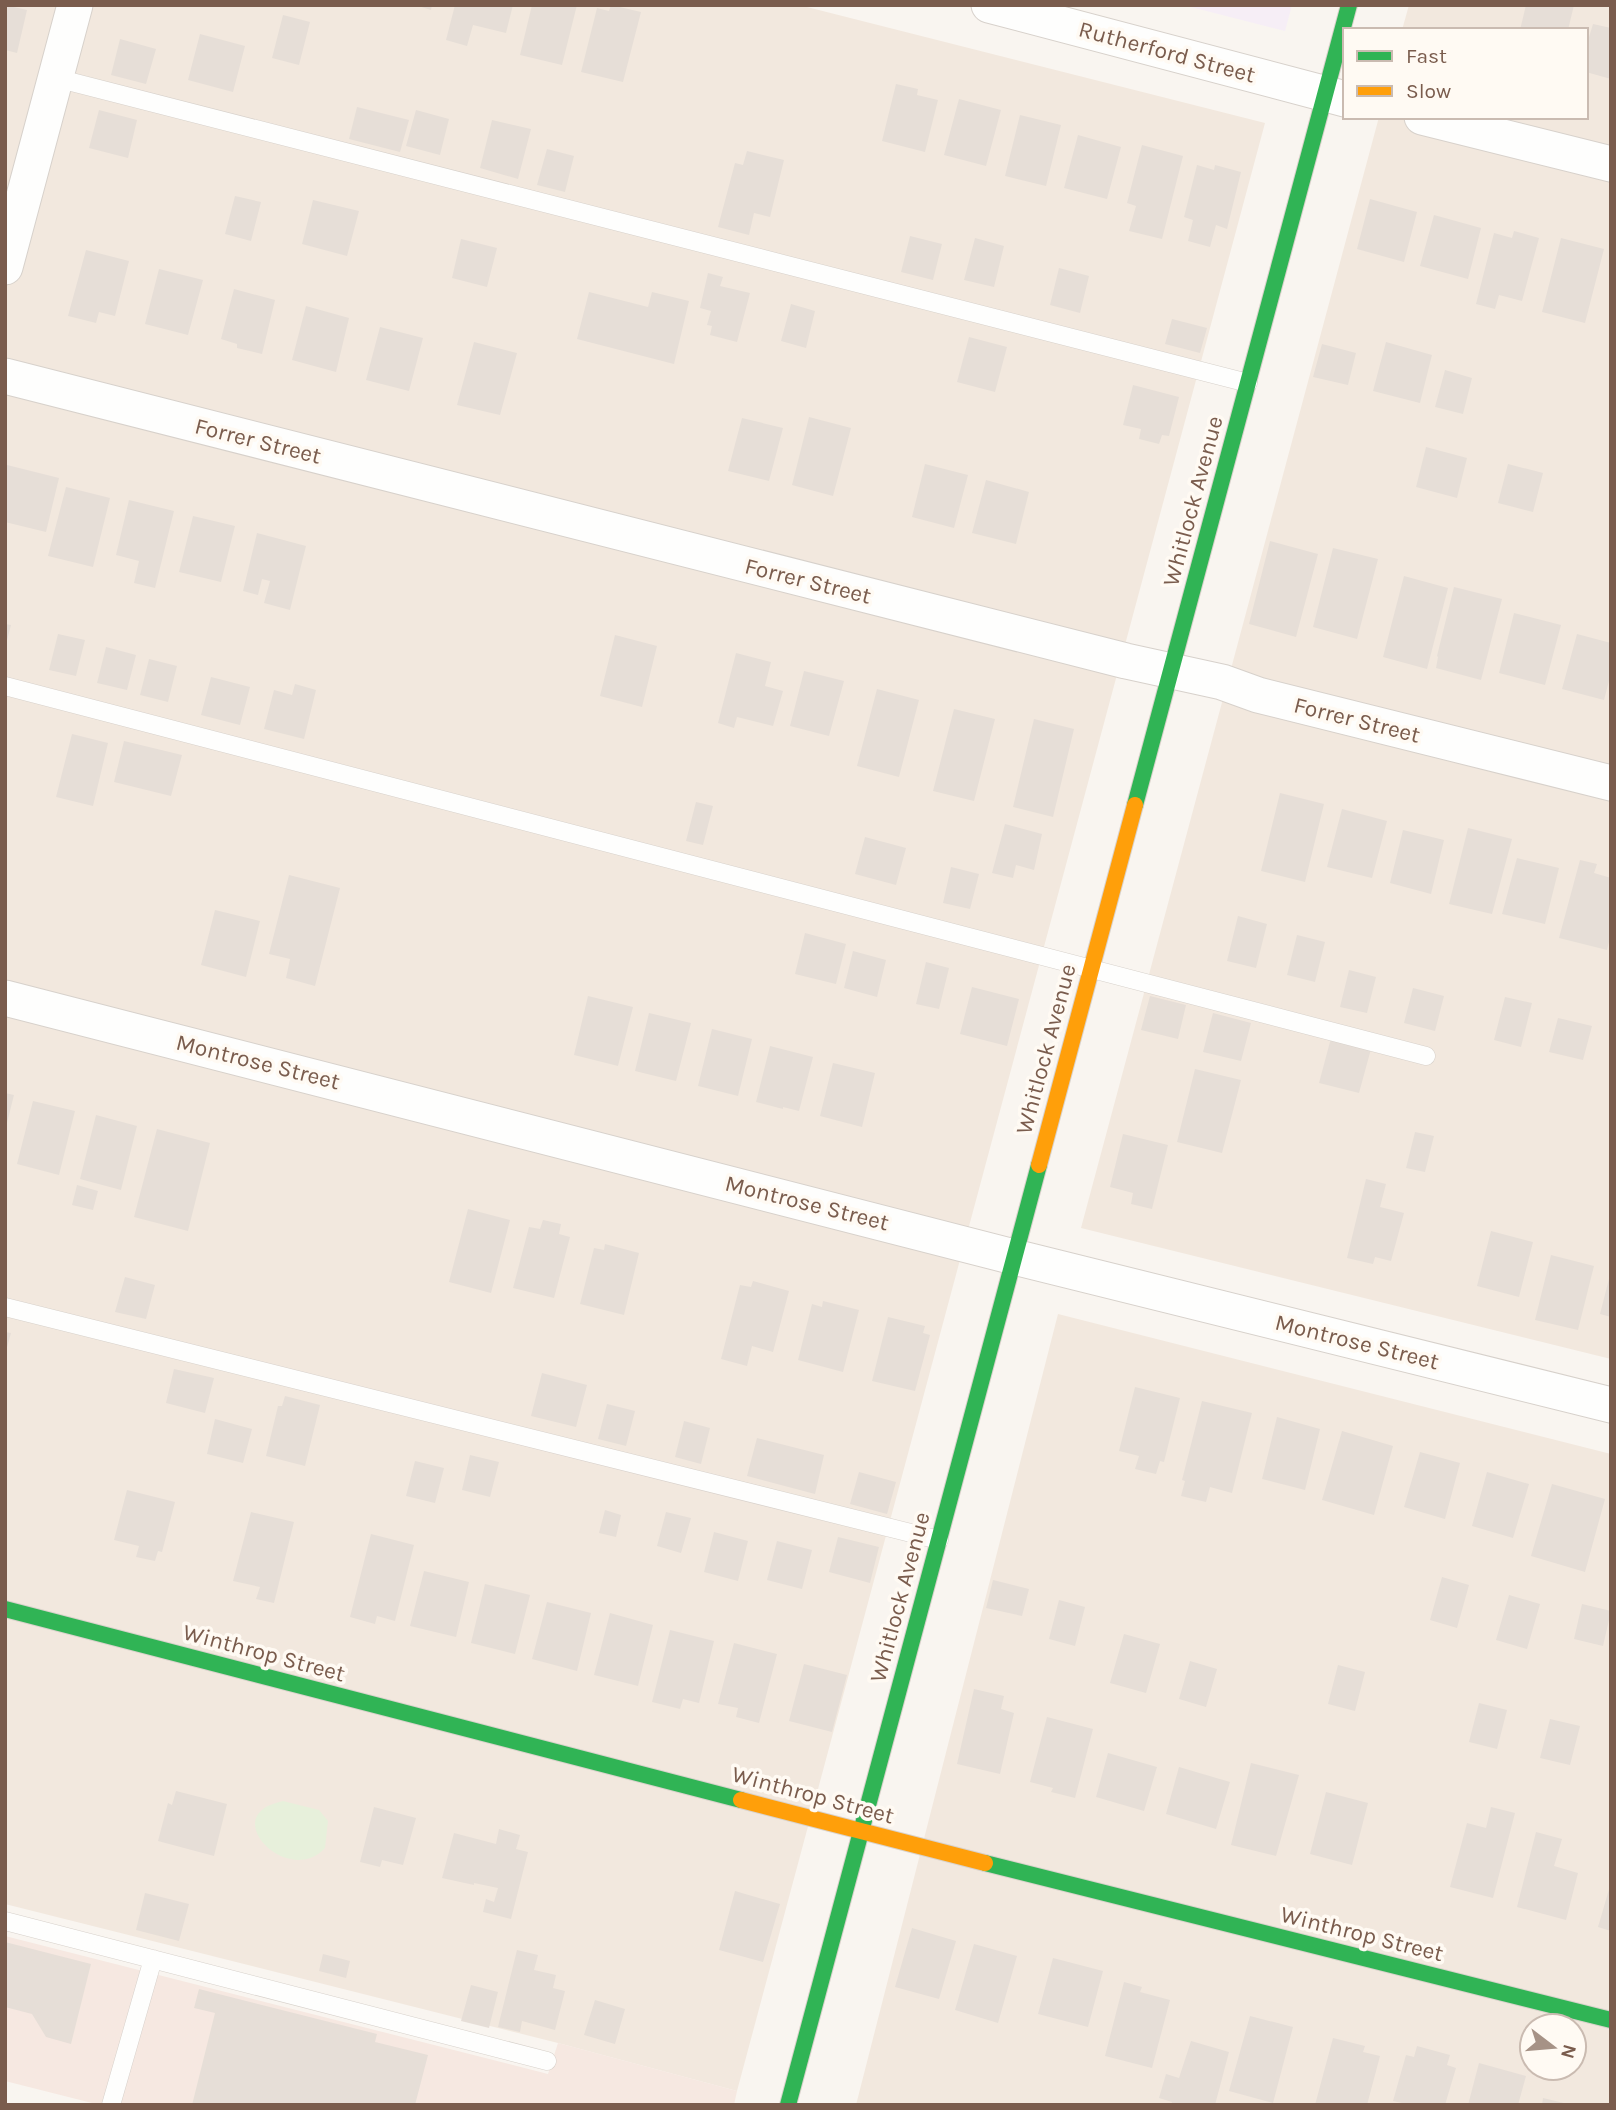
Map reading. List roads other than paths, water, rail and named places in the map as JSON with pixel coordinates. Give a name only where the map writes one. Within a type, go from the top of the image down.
[{"type":"street","points":[[5,267],[75,5]]},
{"type":"street","name":"Rutherford Street","points":[[989,5],[1335,96]]},
{"type":"street","name":"Whitlock Avenue","points":[[1345,28],[1349,5]]},
{"type":"street","name":"Whitlock Avenue","points":[[788,2105],[1248,383],[1335,96],[1343,44]]},
{"type":"street","points":[[1430,119],[1611,164]]},
{"type":"street","name":"Forrer Street","points":[[5,376],[1126,662],[1222,682],[1258,695],[1611,783]]},
{"type":"street","name":"Montrose Street","points":[[5,998],[1014,1256],[1611,1405]]},
{"type":"street","name":"Winthrop Street","points":[[5,1609],[861,1831],[1611,2020]]},
{"type":"lane","points":[[56,78],[1248,383]]},
{"type":"lane","points":[[5,686],[1426,1056]]},
{"type":"lane","points":[[5,1307],[939,1540]]},
{"type":"lane","points":[[5,1921],[547,2061]]},
{"type":"lane","points":[[111,2105],[153,1959]]}]
